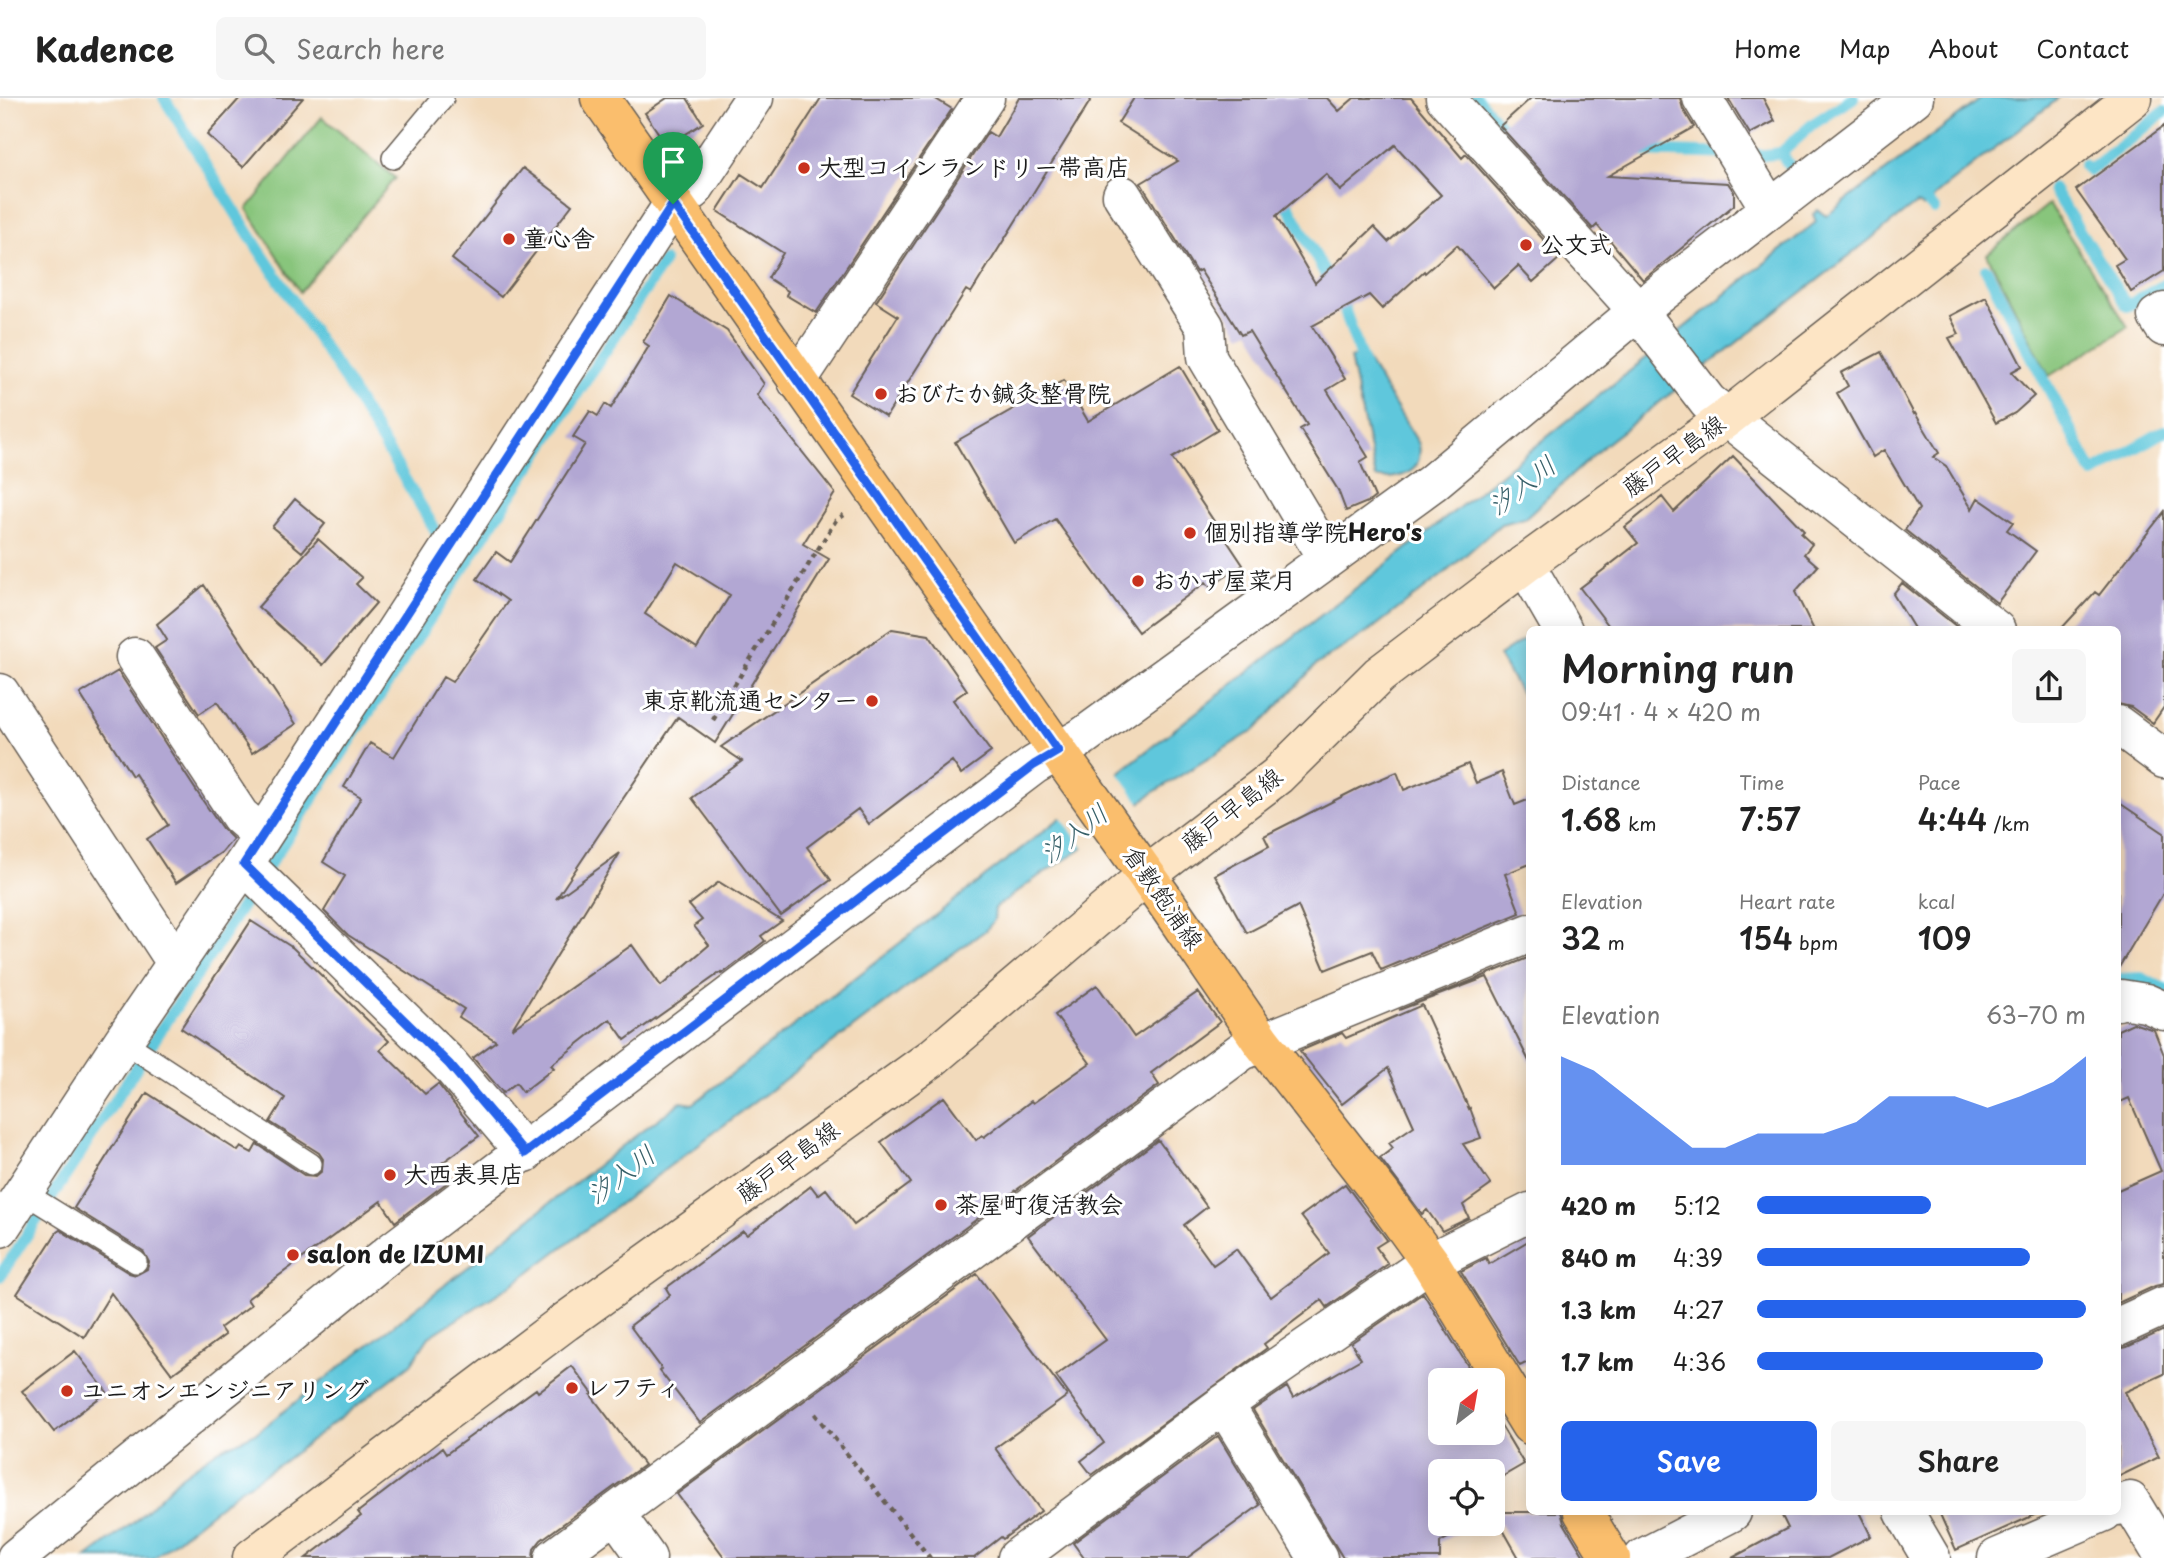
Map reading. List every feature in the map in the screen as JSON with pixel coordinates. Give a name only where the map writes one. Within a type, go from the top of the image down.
[{"type":"main road","name":"倉敷飽浦線","points":[[600,98],[1261,1041],[1380,1193],[1430,1262],[1526,1418]]},
{"type":"main road","name":"藤戸早島線","points":[[252,1558],[565,1322],[932,1058],[1139,864],[1277,776],[1379,675],[1525,564],[1718,409],[2133,98]]},
{"type":"main road","points":[[1585,1515],[1611,1558]]},
{"type":"street","points":[[0,1228],[30,1195],[130,1045],[177,964],[257,866],[673,204],[693,190],[754,98]]},
{"type":"street","points":[[797,381],[985,98]]},
{"type":"street","points":[[1445,98],[1643,318],[1718,409],[1991,626]]},
{"type":"street","points":[[1702,98],[1770,209]]},
{"type":"street","points":[[16,1558],[390,1253],[1034,765],[1062,757],[1081,738],[1432,483],[1643,318],[1770,209],[1914,98]]},
{"type":"street","points":[[1122,195],[1205,327],[1207,357],[1327,559]]},
{"type":"street","points":[[2164,312],[2157,316],[2164,327]]},
{"type":"street","points":[[1525,564],[1561,626]]},
{"type":"street","points":[[135,657],[240,816],[257,866],[449,1064],[525,1153]]},
{"type":"street","points":[[0,694],[177,964]]},
{"type":"street","points":[[2121,727],[2164,759]]},
{"type":"street","points":[[554,1558],[1242,1051],[1526,935]]},
{"type":"street","points":[[2121,999],[2146,1003],[2164,1011]]},
{"type":"street","points":[[1017,1558],[1224,1404],[1430,1262],[1526,1214]]},
{"type":"street","points":[[2121,1326],[2164,1306]]},
{"type":"street","points":[[1224,1404],[1318,1558]]},
{"type":"street","points":[[2121,1505],[2130,1501],[2164,1557]]},
{"type":"street","points":[[615,1513],[646,1558]]},
{"type":"street","points":[[1643,1558],[1726,1515]]},
{"type":"street","points":[[1907,1515],[1931,1558]]},
{"type":"street","points":[[1997,1558],[2097,1515]]},
{"type":"lane","points":[[393,158],[443,98]]},
{"type":"lane","points":[[130,1045],[311,1164]]},
{"type":"lane","points":[[30,1195],[136,1262]]},
{"type":"path","points":[[713,720],[836,520],[879,497]]},
{"type":"path","points":[[790,1384],[929,1558]]},
{"type":"green space","points":[[322,117],[395,178],[300,292],[247,209]]},
{"type":"green space","points":[[2049,204],[2128,327],[2049,376],[1987,254]]},
{"type":"water","name":"汐入川","points":[[1982,98],[2059,98],[1940,191],[1925,207],[1916,204],[1607,443],[1525,518],[1501,524],[1445,573],[1372,629],[1316,665],[1256,729],[1154,792],[1079,851],[995,908],[994,920],[986,930],[516,1282],[429,1337],[411,1364],[283,1462],[238,1491],[154,1558],[86,1558],[138,1519],[181,1476],[218,1450],[256,1433],[634,1137],[681,1102],[693,1104],[1451,514],[1816,222],[1813,214],[1818,210],[1826,216]]},
{"type":"water","points":[[1364,355],[1419,444],[1418,462],[1409,473],[1402,476],[1376,478],[1350,358]]},
{"type":"water","points":[[1526,638],[1526,702],[1499,656]]},
{"type":"pier","points":[[1116,770],[1142,806],[1085,850],[1059,815]]},
{"type":"building","points":[[240,98],[303,98],[243,167],[207,135]]},
{"type":"building","points":[[667,98],[687,98],[703,123],[667,146],[645,113]]},
{"type":"building","points":[[821,98],[934,98],[952,109],[816,313],[786,295],[788,291],[768,278],[783,253],[717,211],[741,174],[763,188]]},
{"type":"building","points":[[1019,98],[1092,98],[971,293],[966,290],[886,417],[849,394],[898,316],[876,302],[988,132],[996,137]]},
{"type":"building","points":[[1134,98],[1327,98],[1339,111],[1354,98],[1411,98],[1462,158],[1466,154],[1560,258],[1533,282],[1518,266],[1494,288],[1457,245],[1382,309],[1369,295],[1312,326],[1345,379],[1327,390],[1368,457],[1360,462],[1375,497],[1346,511],[1338,490],[1300,429],[1307,425],[1249,331],[1241,335],[1200,270],[1196,272],[1141,183],[1178,161],[1118,123]],"holes":[[[1395,145],[1441,195],[1388,242],[1374,227],[1315,283],[1276,216],[1326,174],[1340,191]]]},
{"type":"building","points":[[1531,98],[1680,98],[1694,127],[1608,176],[1728,183],[1734,192],[1734,205],[1643,280],[1597,225],[1593,229],[1500,126]]},
{"type":"building","points":[[1728,98],[1763,98],[1775,121],[1750,134]]},
{"type":"building","points":[[2164,126],[2164,271],[2131,292],[2115,265],[2125,259],[2076,190]]},
{"type":"building","points":[[523,168],[572,205],[501,297],[452,259]]},
{"type":"building","points":[[671,296],[727,331],[764,384],[757,395],[835,493],[803,544],[829,559],[715,743],[678,717],[556,899],[620,853],[512,1029],[632,945],[661,986],[709,945],[694,926],[702,920],[689,905],[719,882],[782,921],[761,936],[765,941],[722,974],[721,972],[625,1040],[610,1019],[551,1065],[554,1068],[523,1092],[516,1083],[503,1093],[473,1058],[496,1041],[459,1017],[464,1009],[348,935],[324,911],[345,876],[323,862],[361,797],[344,787],[370,743],[394,757],[443,677],[452,682],[508,601],[477,579],[496,552],[510,562],[585,444],[573,437],[590,411],[598,416],[605,404],[611,408],[649,346],[643,342]],"holes":[[[677,562],[730,595],[697,648],[645,614]]]},
{"type":"building","points":[[1986,297],[2022,366],[2011,372],[2034,396],[2015,413],[1996,423],[1949,338],[1959,334],[1950,316]]},
{"type":"building","points":[[1881,352],[1914,414],[1939,453],[1933,457],[1946,466],[1972,509],[1978,498],[2013,522],[2007,530],[2036,551],[1997,603],[1905,530],[1919,509],[1884,450],[1873,457],[1837,393],[1848,386],[1841,373]]},
{"type":"building","points":[[1180,366],[1218,430],[1172,458],[1243,565],[1210,587],[1206,582],[1138,632],[1055,519],[1014,543],[955,442],[1064,380],[1088,421]]},
{"type":"building","points":[[1733,456],[1804,531],[1801,534],[1812,544],[1804,554],[1818,566],[1795,592],[1812,626],[1609,626],[1580,588],[1638,543],[1625,527],[1662,497],[1674,512]]},
{"type":"building","points":[[295,499],[325,524],[302,552],[272,527]]},
{"type":"building","points":[[2164,512],[2164,707],[2153,723],[2131,707],[2121,705],[2121,626],[2064,626],[2095,592],[2099,595]]},
{"type":"building","points":[[318,539],[362,578],[356,584],[376,603],[323,665],[258,607]]},
{"type":"building","points":[[1902,583],[1956,626],[1913,626],[1893,594]]},
{"type":"building","points":[[204,585],[296,724],[252,753],[217,702],[199,714],[155,648],[167,640],[157,624]]},
{"type":"building","points":[[892,629],[929,635],[967,690],[953,700],[991,752],[961,774],[952,761],[869,824],[858,809],[807,847],[831,880],[781,916],[692,798],[742,761],[721,747]]},
{"type":"building","points":[[118,671],[203,801],[233,839],[222,852],[176,883],[147,839],[168,825],[135,774],[132,776],[80,694]]},
{"type":"building","points":[[1468,764],[1476,783],[1502,772],[1515,805],[1526,801],[1526,866],[1505,874],[1520,913],[1381,970],[1372,951],[1325,970],[1298,906],[1247,933],[1215,875],[1269,846],[1264,836],[1359,788],[1397,772],[1404,790]]},
{"type":"building","points":[[2121,804],[2164,833],[2164,892],[2121,964]]},
{"type":"building","points":[[251,921],[293,948],[389,1041],[380,1050],[425,1094],[438,1084],[479,1136],[442,1163],[453,1178],[395,1222],[381,1201],[247,1299],[251,1305],[220,1328],[225,1335],[172,1374],[111,1293],[84,1337],[17,1294],[60,1230],[129,1273],[136,1275],[147,1269],[149,1262],[143,1251],[74,1208],[147,1093],[238,1151],[241,1147],[252,1153],[257,1144],[304,1175],[316,1176],[322,1171],[323,1159],[319,1153],[270,1122],[285,1098],[181,1028]]},
{"type":"building","points":[[1526,959],[1526,1055],[1487,977],[1399,1010]]},
{"type":"building","points":[[1097,985],[1134,1037],[1198,992],[1220,1022],[1151,1073],[1159,1085],[700,1423],[630,1326],[670,1295],[666,1288],[743,1231],[747,1235],[811,1186],[818,1195],[826,1189],[854,1225],[911,1183],[881,1142],[944,1097],[976,1140],[1090,1063],[1055,1015]]},
{"type":"building","points":[[1422,1005],[1470,1108],[1481,1138],[1463,1144],[1491,1185],[1463,1205],[1469,1218],[1442,1231],[1427,1210],[1422,1214],[1380,1158],[1393,1148],[1389,1143],[1414,1126],[1388,1068],[1342,1104],[1300,1051],[1342,1033],[1346,1038]]},
{"type":"building","points":[[2133,1023],[2154,1030],[2164,1055],[2164,1284],[2121,1302],[2121,1189],[2161,1171],[2129,1098],[2121,1102],[2121,1029]]},
{"type":"building","points":[[1158,1140],[1207,1207],[1184,1225],[1213,1265],[1236,1249],[1271,1297],[1329,1253],[1301,1216],[1345,1184],[1387,1240],[1376,1247],[1388,1264],[1327,1307],[1322,1300],[1264,1344],[1267,1348],[1092,1475],[1081,1461],[1104,1443],[1056,1376],[1106,1340],[1028,1236]]},
{"type":"building","points":[[1526,1242],[1526,1363],[1520,1366],[1461,1271],[1486,1258],[1489,1264]]},
{"type":"building","points":[[977,1274],[1067,1396],[995,1448],[1041,1511],[974,1558],[725,1558],[677,1494]]},
{"type":"building","points":[[1423,1293],[1469,1368],[1428,1368],[1428,1446],[1505,1446],[1505,1432],[1524,1464],[1505,1475],[1505,1459],[1428,1459],[1428,1536],[1451,1536],[1440,1542],[1440,1558],[1343,1558],[1253,1410],[1287,1387],[1293,1398],[1361,1359],[1351,1343]]},
{"type":"building","points":[[2164,1330],[2164,1374],[2125,1392],[2159,1457],[2121,1476],[2121,1348]]},
{"type":"building","points":[[75,1351],[107,1392],[54,1432],[22,1391]]},
{"type":"building","points":[[572,1366],[644,1465],[541,1540],[534,1549],[533,1558],[306,1558],[361,1516],[358,1512],[442,1448],[446,1454]]},
{"type":"building","points":[[1218,1436],[1260,1505],[1187,1558],[1084,1558],[1073,1543]]},
{"type":"building","points":[[1505,1512],[1562,1515],[1585,1558],[1519,1558],[1505,1533]]},
{"type":"building","points":[[1782,1515],[1860,1515],[1871,1536],[1828,1558],[1732,1558],[1788,1528]]},
{"type":"building","points":[[1940,1515],[2034,1515],[1956,1550]]},
{"type":"waterway","points":[[164,98],[259,250],[346,381],[436,531]]},
{"type":"waterway","points":[[1476,98],[1512,138]]},
{"type":"waterway","points":[[1638,151],[1765,155],[1781,153],[1813,124],[1853,98]]},
{"type":"waterway","points":[[2084,165],[2089,171],[2164,112]]},
{"type":"waterway","points":[[1781,153],[1791,168]]},
{"type":"waterway","points":[[2053,189],[2127,306],[2164,285]]},
{"type":"waterway","points":[[1280,191],[1344,308],[1365,370]]},
{"type":"waterway","points":[[1918,192],[1934,209]]},
{"type":"waterway","points":[[0,1276],[664,261]]},
{"type":"waterway","points":[[1986,269],[2093,473],[2164,431]]},
{"type":"waterway","points":[[2121,979],[2141,978],[2164,989]]},
{"type":"place","name":"大型コインランドリー帯高店","points":[[804,168]]},
{"type":"place","name":"童心舎","points":[[509,239]]},
{"type":"place","name":"公文式","points":[[1526,245]]},
{"type":"place","name":"おびたか鍼灸整骨院","points":[[881,394]]},
{"type":"place","name":"個別指導学院Hero's","points":[[1190,533]]},
{"type":"place","name":"おかず屋菜月","points":[[1138,581]]},
{"type":"place","name":"東京靴流通センター","points":[[872,701]]},
{"type":"place","name":"大西表具店","points":[[390,1175]]},
{"type":"place","name":"茶屋町復活教会","points":[[941,1205]]},
{"type":"place","name":"salon de IZUMI","points":[[293,1255]]},
{"type":"place","name":"レフティ","points":[[572,1388]]},
{"type":"place","name":"ユニオンエンジニアリング","points":[[67,1391]]},
{"type":"route","points":[[673,204],[1058,751],[1034,765],[525,1153],[449,1064],[244,864],[673,204]]}]
